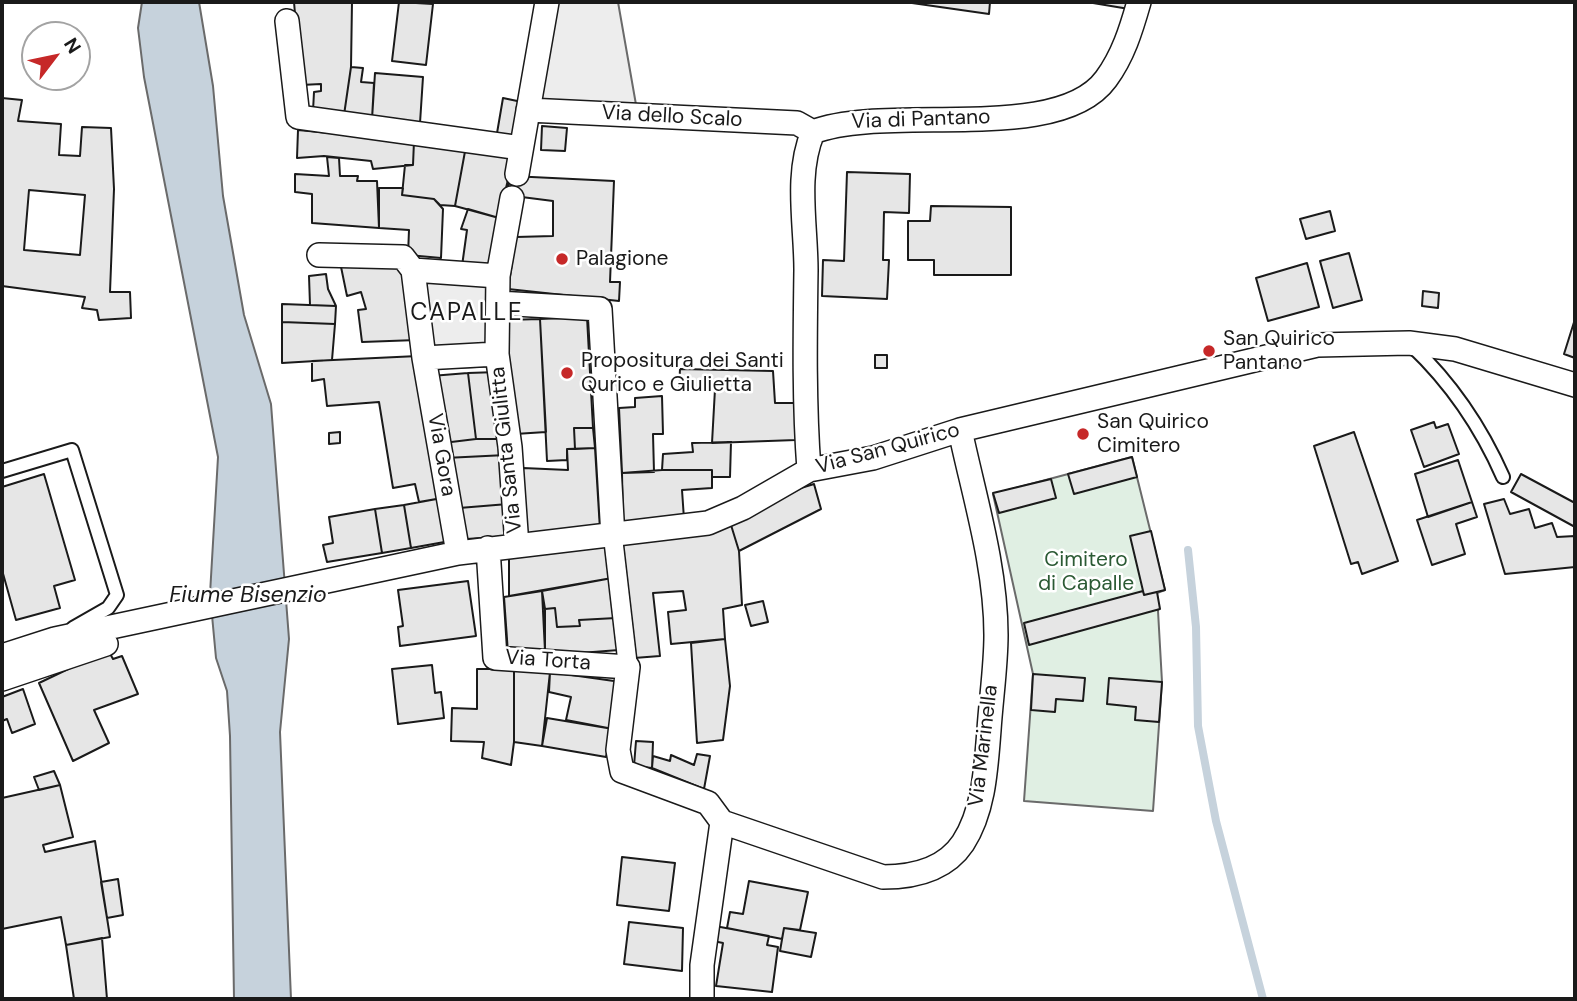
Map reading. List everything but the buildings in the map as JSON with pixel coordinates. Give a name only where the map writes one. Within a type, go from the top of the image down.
[{"type":"street","points":[[517,174],[547,2]]},
{"type":"street","name":"Via di Pantano","points":[[813,132],[851,121],[1017,117],[1054,112],[1083,99],[1104,82],[1127,44],[1139,2]]},
{"type":"street","points":[[287,21],[298,117],[522,148]]},
{"type":"street","name":"Via dello Scalo","points":[[528,110],[797,123],[813,132]]},
{"type":"street","points":[[809,470],[803,398],[806,269],[803,158],[813,132]]},
{"type":"street","points":[[319,255],[403,257],[413,270],[498,276],[512,198]]},
{"type":"street","name":"Via Gora","points":[[413,270],[424,358],[458,553]]},
{"type":"street","name":"Via Santa Giulitta","points":[[498,276],[497,354],[510,447],[517,545]]},
{"type":"street","points":[[498,303],[600,309],[613,537]]},
{"type":"street","name":"Via San Quirico","points":[[2,656],[55,639],[458,553],[613,537],[708,523],[743,508],[809,470],[873,458],[960,430],[1317,345],[1409,343],[1455,349],[1575,385]]},
{"type":"street","points":[[424,358],[497,354]]},
{"type":"street","name":"Via Marinella","points":[[613,537],[628,667],[618,750],[621,771],[708,803],[722,822],[883,877],[911,877],[935,867],[962,845],[977,814],[987,757],[996,633],[987,553],[960,430]]},
{"type":"street","name":"Via Torta","points":[[488,548],[495,658],[628,667]]},
{"type":"street","points":[[2,679],[106,645]]},
{"type":"street","points":[[702,999],[702,965],[722,822]]},
{"type":"lane","points":[[1409,343],[1440,373],[1477,424],[1503,477]]},
{"type":"lane","points":[[2,471],[72,450],[117,595],[108,608],[55,639]]},
{"type":"green space","name":"Cimitero di Capalle","points":[[1132,457],[1165,590],[1157,593],[1162,682],[1153,811],[1024,801],[1033,674],[993,494]]},
{"type":"shaded area","points":[[547,2],[618,2],[638,116],[528,110]]},
{"type":"shaded area","points":[[409,265],[503,270],[504,366],[423,369]]},
{"type":"water","name":"Fiume Bisenzio","points":[[142,2],[199,2],[213,86],[223,196],[244,315],[271,404],[289,639],[280,732],[291,999],[234,999],[230,736],[227,691],[216,658],[210,594],[218,457],[144,77],[138,28]]},
{"type":"waterway","points":[[1188,550],[1196,627],[1198,726],[1216,821],[1263,999]]},
{"type":"place","name":"Palagione","points":[[562,259]]},
{"type":"place","name":"San Quirico Pantano","points":[[1209,351]]},
{"type":"place","name":"Propositura dei Santi Qurico e Giulietta","points":[[567,373]]},
{"type":"place","name":"San Quirico Cimitero","points":[[1083,434]]},
{"type":"district","name":"CAPALLE","points":[[467,314]]}]
